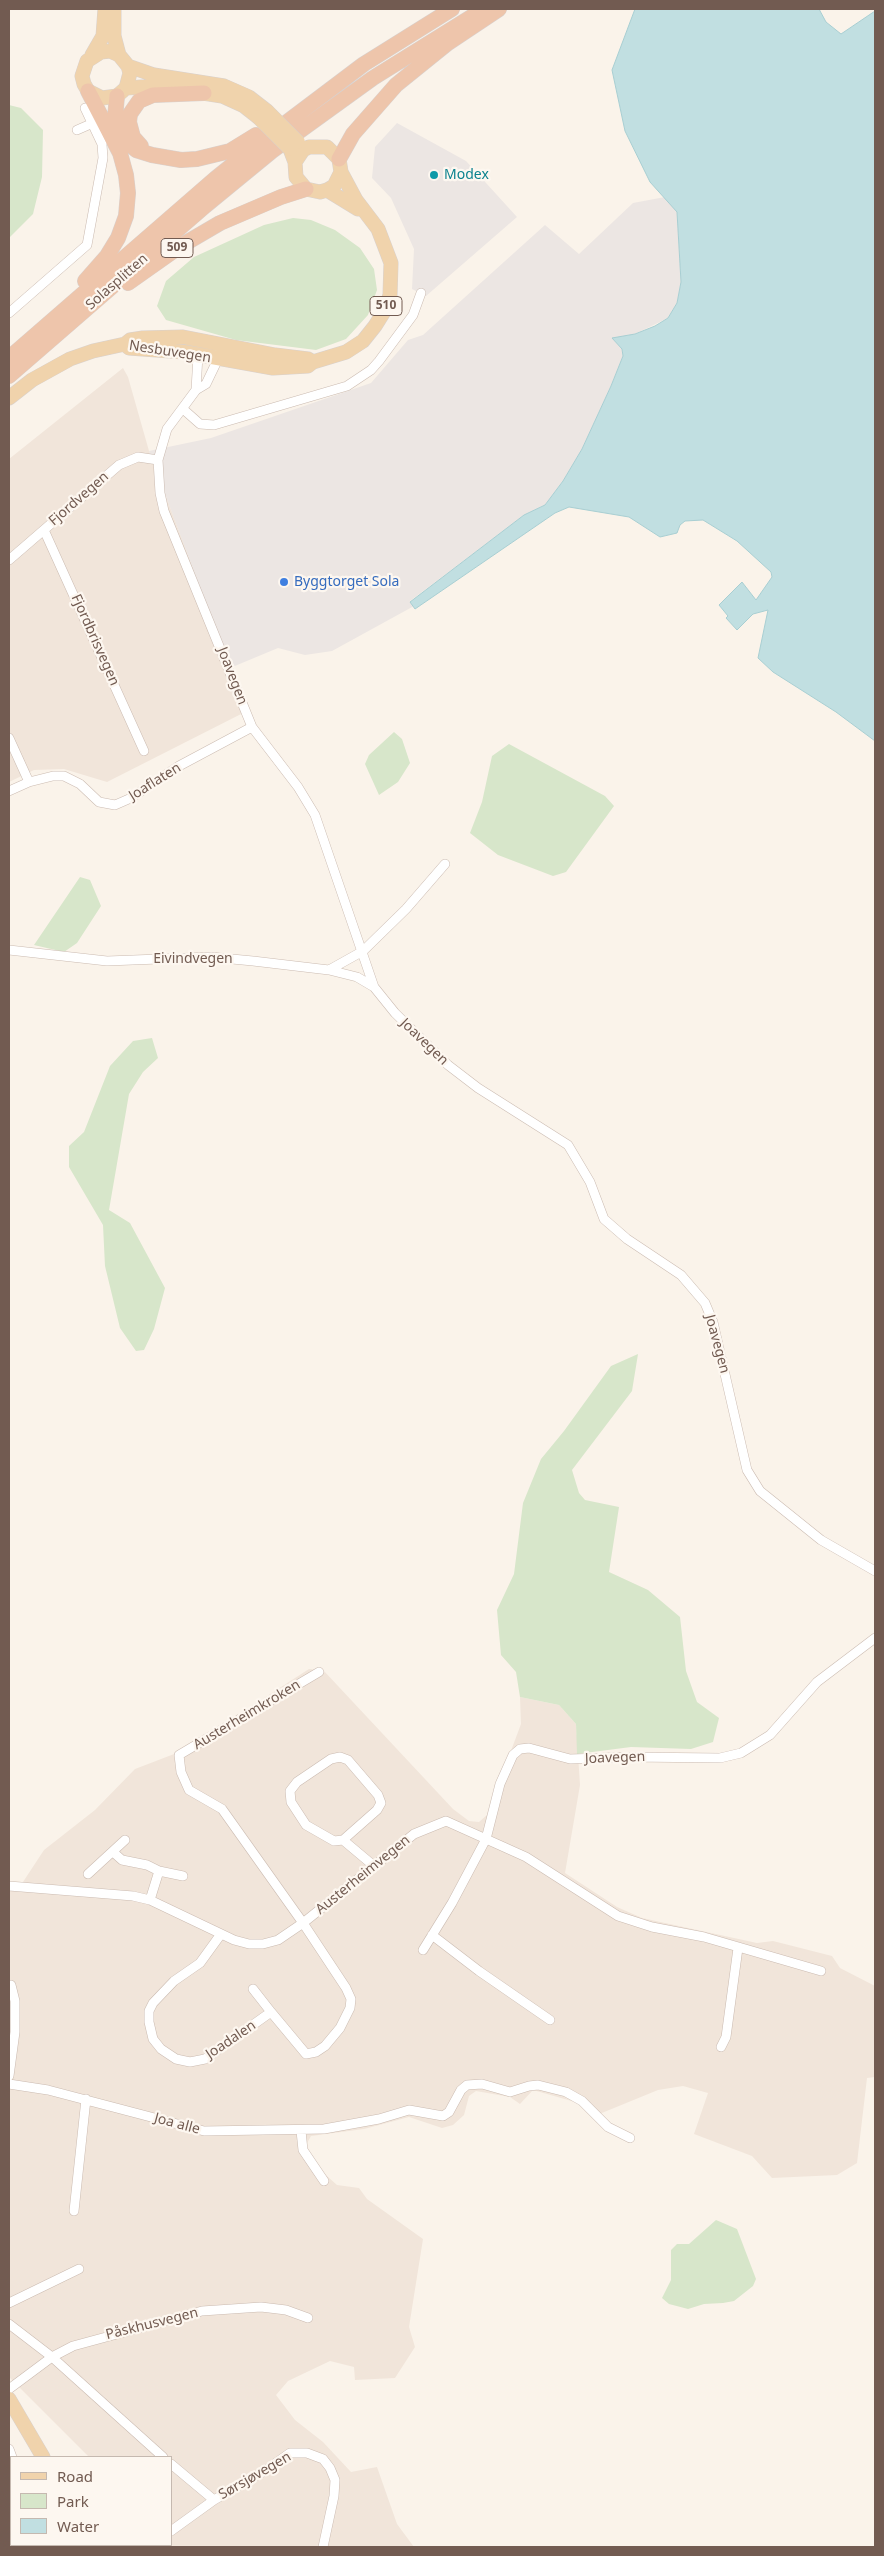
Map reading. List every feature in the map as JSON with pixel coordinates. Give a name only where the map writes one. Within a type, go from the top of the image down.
[{"type":"highway","name":"509","points":[[121,92],[115,118],[122,137],[136,150],[181,160],[214,156],[246,143],[294,106],[329,89],[406,36],[452,9]]},
{"type":"highway","name":"Solasplitten","points":[[9,376],[210,201],[272,152],[373,78],[484,9]]},
{"type":"highway","points":[[340,165],[353,134],[396,85],[448,43],[499,9]]},
{"type":"highway","name":"Solasplitten","points":[[9,358],[216,178],[329,89]]},
{"type":"highway","name":"509","points":[[41,329],[62,302],[88,278],[107,256],[118,238],[126,216],[128,193],[126,175],[120,153],[88,91]]},
{"type":"highway","points":[[152,155],[133,137],[130,131],[129,122],[133,107],[144,97],[153,95],[204,93]]},
{"type":"highway","name":"509","points":[[62,330],[179,247],[253,208],[306,189]]},
{"type":"main road","points":[[105,9],[103,36],[92,55],[86,61],[82,76],[88,91],[102,98],[121,92],[158,86],[234,100],[263,114]]},
{"type":"main road","points":[[114,9],[114,36],[124,60],[129,81],[121,92]]},
{"type":"main road","points":[[92,55],[110,51],[154,75],[224,86],[249,96],[263,114],[298,150],[296,177],[306,189]]},
{"type":"main road","points":[[298,150],[327,146],[340,165],[339,180],[327,190]]},
{"type":"main road","name":"510","points":[[125,344],[130,340],[155,337],[183,337],[275,355],[308,359],[313,362],[346,352],[363,341],[376,326],[385,310],[390,295],[391,263],[378,229],[351,194],[340,165]]},
{"type":"main road","name":"510","points":[[306,189],[312,192],[327,190],[352,204],[367,216]]},
{"type":"main road","name":"Nesbuvegen","points":[[9,398],[32,380],[70,359],[93,350],[125,344],[129,348],[154,348],[280,368],[308,366],[313,362]]},
{"type":"main road","points":[[9,2399],[42,2456]]},
{"type":"main road","points":[[9,2412],[36,2456]]},
{"type":"street","points":[[9,313],[87,245],[103,158],[102,144],[85,108]]},
{"type":"street","points":[[77,130],[93,123]]},
{"type":"street","points":[[183,409],[200,424],[214,425],[346,386],[371,370],[379,361],[413,315],[421,293]]},
{"type":"street","points":[[196,390],[198,354],[212,343],[218,359]]},
{"type":"street","name":"Joavegen","points":[[218,359],[206,384],[196,390],[168,429],[158,460],[160,493],[164,511],[252,727],[298,787],[315,815],[374,987],[395,1013],[448,1065],[478,1088],[568,1145],[590,1182],[604,1220],[627,1239],[680,1275],[705,1302],[713,1322],[747,1470],[760,1491],[821,1540],[875,1570]]},
{"type":"street","name":"Fjordvegen","points":[[9,560],[119,465],[138,457],[158,460]]},
{"type":"street","name":"Fjordbrisvegen","points":[[44,530],[144,751]]},
{"type":"street","name":"Joaflaten","points":[[9,791],[30,782],[53,776],[64,776],[80,784],[99,802],[115,805],[131,798],[179,766],[252,727]]},
{"type":"street","points":[[9,738],[30,782]]},
{"type":"street","points":[[329,970],[363,951],[406,909],[445,864]]},
{"type":"street","name":"Eivindvegen","points":[[9,950],[107,961],[211,957],[329,970],[357,977],[374,987]]},
{"type":"street","name":"Joavegen","points":[[423,1950],[486,1839],[500,1784],[513,1755],[520,1749],[528,1748],[570,1759],[630,1757],[720,1758],[741,1753],[770,1735],[818,1682],[875,1638]]},
{"type":"street","name":"Austerheimkroken","points":[[303,1922],[222,1809],[189,1790],[181,1772],[179,1755],[318,1672]]},
{"type":"street","points":[[343,1840],[377,1810],[381,1803],[378,1794],[348,1760],[340,1757],[331,1759],[298,1782],[290,1791],[291,1802],[306,1825],[334,1841],[343,1840],[374,1866]]},
{"type":"street","name":"Austerheimvegen","points":[[9,1886],[117,1894],[150,1900],[221,1934],[249,1944],[263,1944],[278,1940],[303,1922],[414,1834],[446,1821],[526,1857],[618,1916],[821,1972]]},
{"type":"street","points":[[88,1874],[124,1840]]},
{"type":"street","points":[[113,1852],[122,1860],[147,1865],[159,1871],[183,1876]]},
{"type":"street","points":[[150,1900],[159,1871]]},
{"type":"street","name":"Joadalen","points":[[253,1989],[298,2047],[306,2054],[311,2054],[325,2046],[333,2037],[350,2008],[351,1999],[346,1988],[315,1944],[303,1922]]},
{"type":"street","name":"Joadalen","points":[[221,1934],[200,1964],[174,1981],[153,2003],[149,2011],[149,2022],[157,2045],[166,2054],[176,2059],[190,2062],[205,2059],[271,2012]]},
{"type":"street","points":[[432,1935],[479,1971],[550,2020]]},
{"type":"street","points":[[721,2047],[726,2038],[738,1948]]},
{"type":"street","points":[[9,2076],[15,2032],[16,2001],[11,1985]]},
{"type":"street","name":"Joa alle","points":[[9,2084],[48,2090],[86,2099],[204,2132],[324,2129],[365,2120],[379,2119],[409,2110],[443,2116],[449,2112],[461,2090],[474,2083],[510,2092],[538,2085],[566,2092],[582,2101],[608,2127],[630,2138]]},
{"type":"street","points":[[74,2211],[86,2099]]},
{"type":"street","points":[[301,2130],[303,2150],[324,2180]]},
{"type":"street","points":[[9,2303],[79,2269]]},
{"type":"street","name":"Påskhusvegen","points":[[9,2389],[52,2357],[90,2340],[202,2311],[261,2307],[286,2310],[308,2318]]},
{"type":"street","points":[[9,2324],[52,2357],[162,2456]]},
{"type":"street","name":"Sørsjøvegen","points":[[172,2530],[214,2500],[266,2470],[290,2453],[307,2453],[323,2459],[335,2480],[334,2496],[324,2547]]},
{"type":"street","name":"Sørsjøvegen","points":[[172,2465],[214,2500]]},
{"type":"shaded area","points":[[397,123],[466,161],[517,217],[426,296],[412,289],[414,249],[391,198],[372,178],[375,147]]},
{"type":"shaded area","points":[[665,197],[677,212],[681,282],[677,303],[668,318],[635,334],[613,339],[622,349],[623,356],[611,386],[582,449],[563,481],[545,505],[524,515],[410,601],[414,606],[332,651],[305,655],[278,648],[230,668],[149,451],[211,438],[371,383],[408,340],[423,335],[545,225],[579,254],[633,203]]},
{"type":"shaded area","points":[[123,368],[128,377],[149,451],[247,711],[107,782],[64,769],[34,770],[9,782],[9,459]]},
{"type":"shaded area","points":[[309,1669],[324,1671],[453,1809],[469,1821],[479,1822],[487,1815],[521,1724],[520,1697],[559,1705],[576,1724],[580,1785],[565,1873],[617,1907],[642,1918],[757,1943],[773,1941],[832,1956],[840,1968],[875,1986],[875,2077],[867,2078],[857,2163],[837,2175],[772,2178],[752,2156],[694,2134],[708,2093],[683,2086],[658,2090],[592,2117],[582,2104],[533,2090],[520,2104],[510,2097],[476,2091],[469,2096],[464,2115],[453,2125],[442,2128],[409,2117],[364,2129],[311,2136],[306,2145],[318,2168],[337,2185],[359,2188],[367,2199],[423,2239],[409,2327],[415,2347],[395,2378],[355,2380],[354,2367],[330,2361],[288,2381],[276,2395],[295,2420],[323,2442],[351,2472],[377,2467],[397,2524],[414,2547],[159,2547],[158,2546],[172,2546],[172,2456],[88,2456],[9,2377],[9,1885],[21,1885],[44,1850],[95,1810],[135,1769],[182,1751]]},
{"type":"shaded area","points":[[9,2462],[10,2546],[30,2547],[9,2547]]},
{"type":"green space","points":[[9,105],[21,108],[43,130],[42,177],[33,214],[9,238]]},
{"type":"green space","points":[[293,218],[311,220],[335,230],[360,248],[374,269],[377,290],[368,315],[346,339],[316,350],[236,340],[166,320],[157,306],[166,281],[194,257],[264,225]]},
{"type":"green space","points":[[394,732],[402,739],[410,763],[398,782],[379,795],[365,764],[369,755]]},
{"type":"green space","points":[[509,744],[605,796],[614,806],[566,872],[553,876],[498,855],[470,833],[482,802],[492,756]]},
{"type":"green space","points":[[80,877],[90,880],[101,906],[77,943],[64,952],[34,945]]},
{"type":"green space","points":[[152,1038],[158,1058],[143,1072],[129,1094],[109,1210],[130,1223],[165,1288],[154,1329],[144,1350],[136,1351],[120,1328],[105,1266],[103,1225],[69,1167],[69,1146],[84,1132],[110,1066],[133,1041]]},
{"type":"green space","points":[[638,1354],[632,1391],[572,1470],[579,1493],[585,1500],[619,1507],[609,1572],[648,1590],[680,1617],[686,1671],[697,1702],[719,1718],[713,1742],[691,1749],[631,1747],[577,1754],[576,1724],[559,1705],[520,1697],[516,1672],[501,1655],[497,1610],[514,1574],[523,1503],[541,1459],[564,1431],[611,1366]]},
{"type":"green space","points":[[716,2220],[737,2229],[756,2279],[753,2286],[734,2301],[704,2304],[688,2309],[669,2304],[662,2298],[671,2280],[671,2250],[677,2244],[689,2244]]},
{"type":"water","points":[[635,9],[819,9],[826,22],[841,34],[875,11],[875,741],[836,712],[773,672],[758,658],[768,610],[753,614],[737,630],[726,618],[728,616],[719,605],[742,582],[756,600],[772,577],[771,572],[737,541],[703,520],[685,521],[680,525],[677,533],[660,537],[629,517],[569,507],[555,513],[415,609],[410,602],[524,515],[545,505],[563,481],[582,449],[611,386],[623,356],[622,349],[612,338],[635,334],[655,326],[668,318],[677,303],[681,282],[677,212],[650,182],[625,131],[612,70]]},
{"type":"place","name":"Modex","points":[[434,175]]},
{"type":"place","name":"Byggtorget Sola","points":[[284,582]]}]
